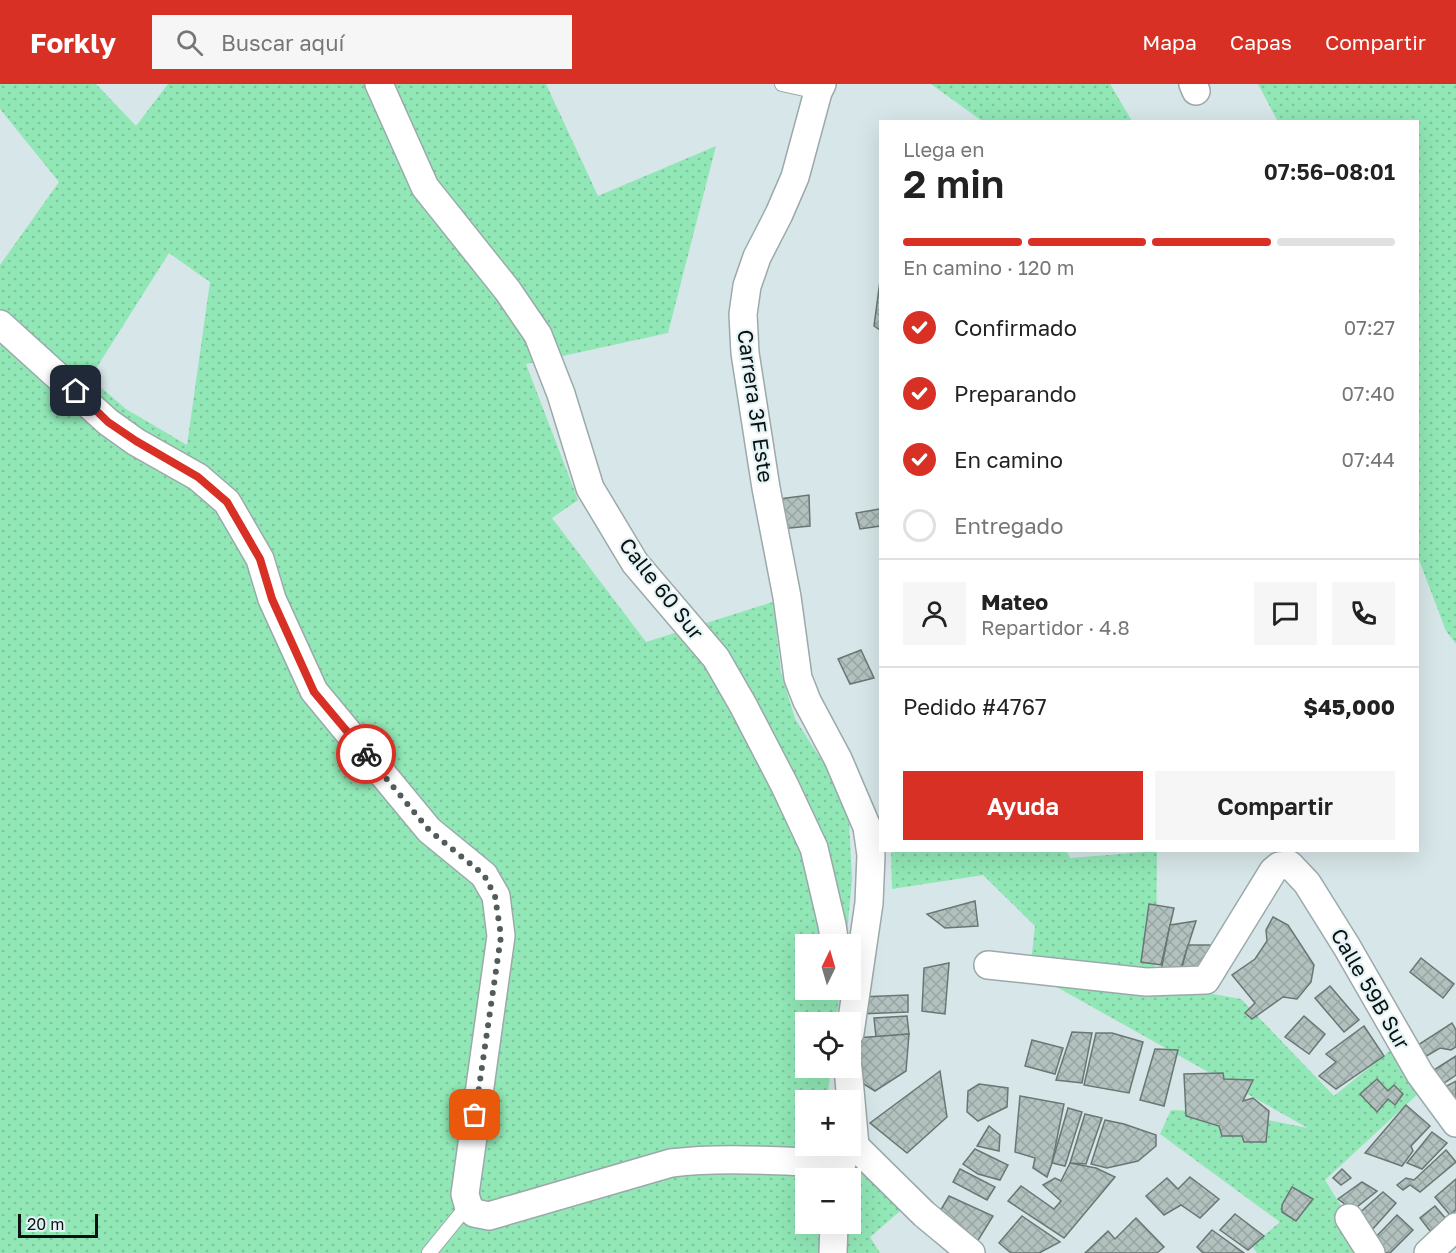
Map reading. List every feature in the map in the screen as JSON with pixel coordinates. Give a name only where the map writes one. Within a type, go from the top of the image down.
[{"type":"street","name":"Calle 60 Sur","points":[[379,84],[425,187],[508,291],[538,335],[561,394],[590,488],[635,563],[716,658],[742,705],[785,786],[814,848],[833,934]]},
{"type":"street","name":"Carrera 3F Este","points":[[820,88],[795,177],[757,257],[747,286],[743,314],[745,353],[765,488],[787,597],[798,678],[838,759],[869,802],[867,827],[871,862],[867,917],[853,1012]]},
{"type":"street","points":[[0,324],[108,422],[198,477],[227,502],[260,559],[272,599],[314,692],[429,830],[484,875],[490,885],[495,896],[501,936],[465,1194],[468,1205],[474,1213],[489,1216],[671,1162],[729,1160],[845,1163],[924,1214],[971,1253]]},
{"type":"street","name":"Calle 59B Sur","points":[[988,965],[1146,982],[1206,980],[1273,871],[1279,866],[1290,865],[1307,883],[1420,1074],[1456,1123]]},
{"type":"street","points":[[845,1163],[848,1078]]},
{"type":"street","points":[[1349,1218],[1371,1253]]},
{"type":"street","points":[[1428,1253],[1456,1227]]},
{"type":"street","points":[[833,1253],[834,1234]]},
{"type":"lane","points":[[782,84],[820,88]]},
{"type":"lane","points":[[429,1253],[468,1205]]},
{"type":"green space","points":[[0,84],[96,84],[136,126],[168,84],[546,84],[598,196],[716,146],[668,333],[526,364],[578,500],[552,518],[646,642],[773,602],[781,672],[795,719],[832,776],[849,820],[852,879],[847,934],[795,934],[795,1000],[839,1000],[837,1012],[795,1012],[795,1078],[830,1078],[828,1090],[795,1090],[795,1156],[857,1156],[906,1206],[870,1237],[880,1253],[0,1253],[0,265],[59,182],[0,109]],"holes":[[[169,253],[210,282],[187,445],[126,409],[90,378]]]},
{"type":"green space","points":[[931,84],[1110,84],[1131,120],[981,120]]},
{"type":"green space","points":[[1258,84],[1456,84],[1456,644],[1446,631],[1419,560],[1419,120],[1277,120]]},
{"type":"green space","points":[[891,852],[1067,852],[1070,858],[1157,852],[1156,964],[1146,982],[1241,999],[1334,1096],[1392,1049],[1420,1092],[1325,1180],[1370,1253],[1257,1253],[1252,1246],[1280,1222],[1160,1134],[1171,1110],[1233,1113],[1308,1128],[1030,972],[1035,926],[983,875],[892,889]]},
{"type":"building","points":[[879,288],[879,329],[874,326]]},
{"type":"building","points":[[809,495],[810,526],[780,529],[772,500]]},
{"type":"building","points":[[879,509],[879,526],[860,529],[856,513]]},
{"type":"building","points":[[861,650],[874,678],[850,684],[838,659]]},
{"type":"building","points":[[975,901],[978,926],[945,928],[927,914]]},
{"type":"building","points":[[1149,904],[1174,908],[1161,965],[1141,962]]},
{"type":"building","points":[[1273,917],[1288,925],[1314,965],[1311,982],[1297,999],[1283,997],[1252,1019],[1245,1013],[1255,1003],[1232,975],[1255,959],[1267,941],[1266,930]]},
{"type":"building","points":[[1196,921],[1179,974],[1161,971],[1170,925]]},
{"type":"building","points":[[1188,945],[1213,945],[1204,972],[1181,971]]},
{"type":"building","points":[[1421,958],[1454,984],[1443,998],[1410,972]]},
{"type":"building","points":[[949,963],[945,1014],[922,1011],[924,968]]},
{"type":"building","points":[[1330,986],[1359,1020],[1344,1032],[1315,998]]},
{"type":"building","points":[[908,995],[908,1012],[861,1014],[859,1000],[861,997]]},
{"type":"building","points":[[907,1016],[909,1034],[876,1037],[874,1018]]},
{"type":"building","points":[[1304,1016],[1325,1034],[1309,1054],[1285,1037]]},
{"type":"building","points":[[1452,1023],[1456,1030],[1456,1047],[1451,1050],[1440,1048],[1425,1057],[1418,1045]]},
{"type":"building","points":[[1364,1026],[1384,1056],[1336,1089],[1319,1076],[1336,1062],[1326,1054]]},
{"type":"building","points":[[1072,1032],[1092,1033],[1082,1083],[1056,1080]]},
{"type":"building","points":[[1096,1033],[1112,1033],[1143,1042],[1129,1093],[1084,1085]]},
{"type":"building","points":[[909,1034],[906,1071],[875,1091],[859,1081],[859,1078],[861,1078],[861,1038]]},
{"type":"building","points":[[1032,1040],[1063,1048],[1055,1074],[1025,1066]]},
{"type":"building","points":[[1155,1049],[1178,1050],[1164,1106],[1140,1100]]},
{"type":"building","points":[[1456,1056],[1456,1075],[1435,1089],[1426,1075]]},
{"type":"building","points":[[940,1071],[947,1117],[907,1153],[870,1123]]},
{"type":"building","points":[[1223,1073],[1224,1079],[1253,1080],[1243,1101],[1253,1098],[1269,1111],[1266,1142],[1244,1142],[1242,1136],[1222,1136],[1219,1126],[1186,1116],[1184,1074]]},
{"type":"building","points":[[1377,1079],[1388,1091],[1394,1085],[1403,1094],[1395,1105],[1388,1099],[1377,1112],[1360,1094]]},
{"type":"building","points":[[1456,1081],[1456,1110],[1436,1092]]},
{"type":"building","points":[[979,1084],[1008,1088],[1007,1107],[978,1121],[967,1112],[968,1091]]},
{"type":"building","points":[[1020,1096],[1064,1104],[1047,1177],[1033,1168],[1035,1158],[1015,1152]]},
{"type":"building","points":[[1406,1105],[1430,1126],[1411,1146],[1413,1151],[1402,1166],[1365,1153]]},
{"type":"building","points":[[1068,1108],[1082,1112],[1065,1166],[1052,1163]]},
{"type":"building","points":[[1085,1114],[1102,1118],[1086,1164],[1070,1163]]},
{"type":"building","points":[[1105,1120],[1156,1135],[1156,1146],[1138,1161],[1107,1168],[1091,1164]]},
{"type":"building","points":[[989,1126],[1000,1135],[999,1151],[977,1146]]},
{"type":"building","points":[[1432,1132],[1447,1143],[1422,1169],[1407,1163]]},
{"type":"building","points":[[975,1149],[1008,1165],[1000,1180],[978,1174],[963,1164]]},
{"type":"building","points":[[1446,1150],[1456,1162],[1420,1192],[1410,1185],[1403,1190],[1397,1185],[1406,1178],[1414,1180]]},
{"type":"building","points":[[1070,1163],[1096,1168],[1115,1177],[1064,1238],[1008,1201],[1021,1186],[1054,1209],[1061,1201],[1043,1185],[1055,1178],[1061,1181]]},
{"type":"building","points":[[960,1169],[995,1187],[987,1200],[953,1182]]},
{"type":"building","points":[[1342,1169],[1351,1178],[1341,1185],[1333,1178]]},
{"type":"building","points":[[1190,1177],[1219,1199],[1200,1218],[1181,1205],[1164,1215],[1146,1196],[1167,1178],[1178,1189]]},
{"type":"building","points":[[1456,1179],[1456,1210],[1450,1215],[1435,1197]]},
{"type":"building","points":[[1362,1182],[1377,1191],[1353,1210],[1338,1199]]},
{"type":"building","points":[[1292,1187],[1313,1199],[1296,1221],[1282,1212],[1282,1205]]},
{"type":"building","points":[[1383,1192],[1396,1203],[1370,1232],[1356,1216]]},
{"type":"building","points":[[949,1196],[993,1216],[977,1242],[936,1218]]},
{"type":"building","points":[[1435,1206],[1446,1219],[1430,1231],[1420,1218]]},
{"type":"building","points":[[1235,1214],[1264,1236],[1248,1250],[1220,1230]]},
{"type":"building","points":[[1397,1215],[1413,1230],[1390,1253],[1377,1253],[1369,1244]]},
{"type":"building","points":[[1022,1216],[1060,1242],[1039,1253],[1011,1253],[999,1243]]},
{"type":"building","points":[[1136,1218],[1164,1247],[1157,1253],[1085,1253],[1108,1231],[1115,1239]]},
{"type":"building","points":[[1212,1230],[1244,1253],[1203,1253],[1197,1247]]},
{"type":"way so far","points":[[366,754],[429,830],[464,856],[484,875],[495,896],[501,936],[475,1115]]},
{"type":"route","points":[[76,391],[108,422],[198,477],[215,489],[227,502],[260,559],[272,599],[314,692],[366,754]]}]
